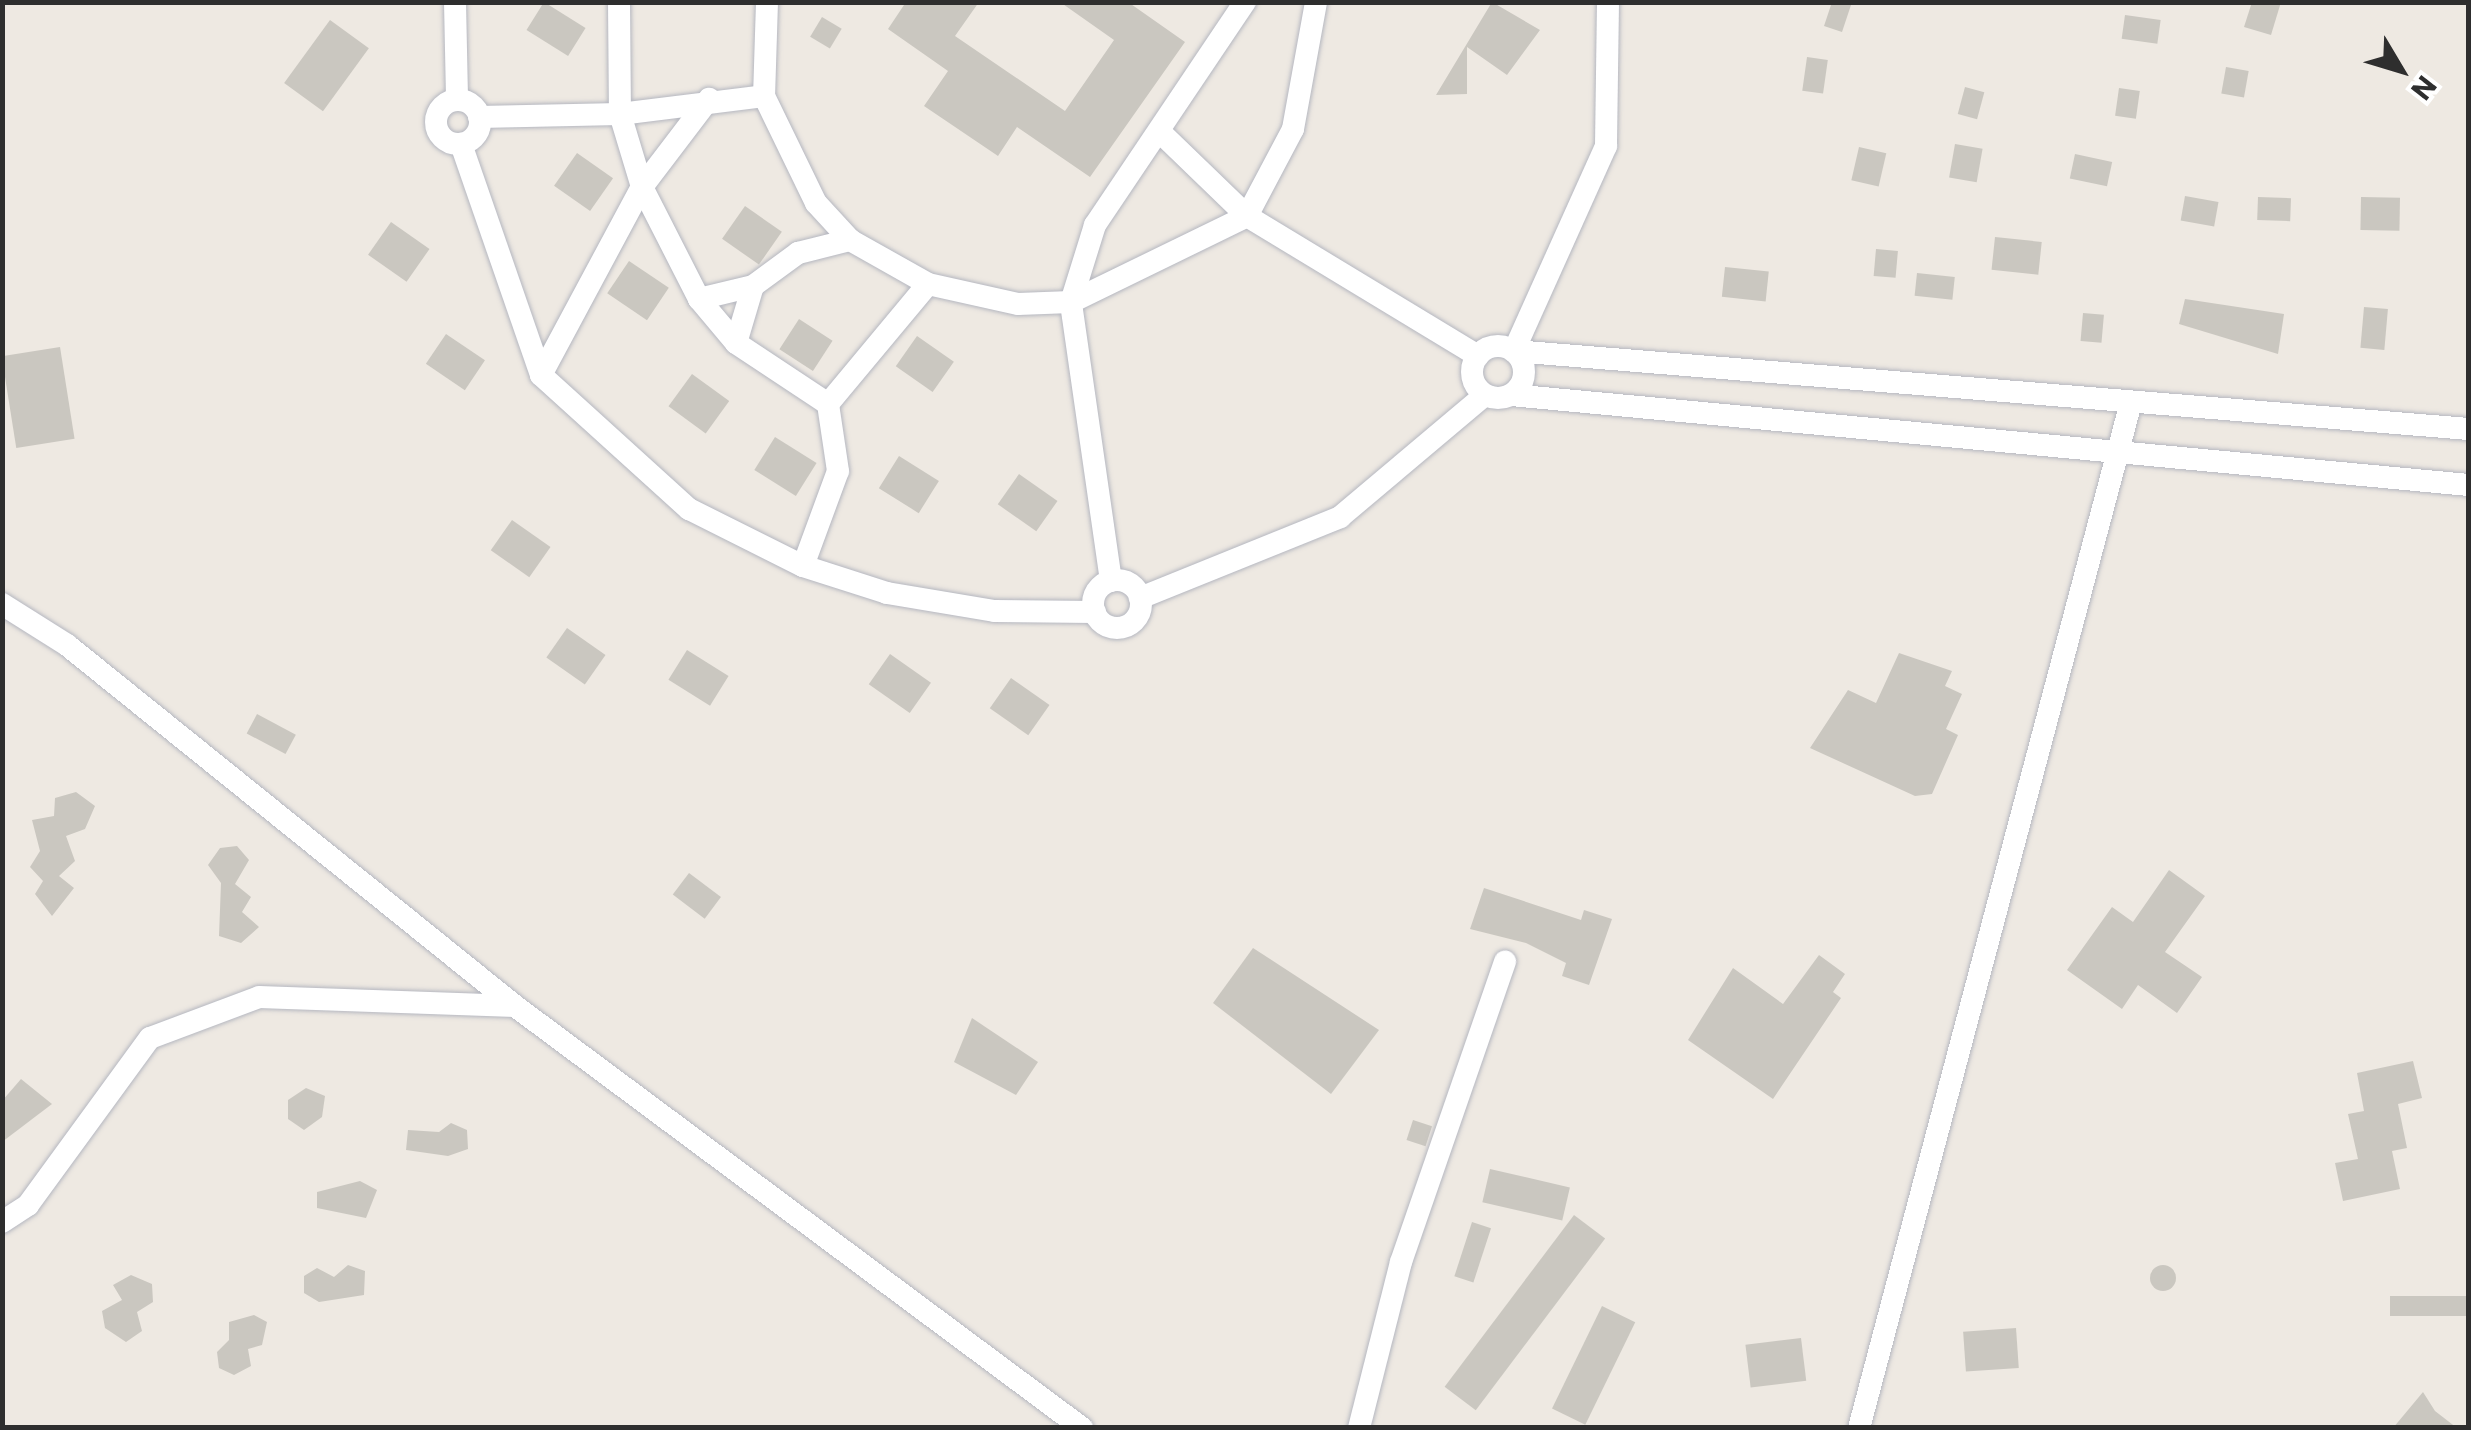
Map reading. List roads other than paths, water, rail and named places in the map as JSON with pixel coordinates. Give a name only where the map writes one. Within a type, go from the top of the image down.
[{"type":"street","points":[[455,2],[457,100],[436,125],[461,144],[541,375],[689,508],[803,566],[887,593],[994,611],[1095,612],[1120,628],[1135,620],[1140,598]]},
{"type":"street","points":[[619,2],[620,114],[642,187],[700,299],[736,344],[828,404]]},
{"type":"street","points":[[767,2],[764,96],[816,203],[850,240],[959,297],[1070,302],[1247,216],[1293,129],[1316,2]]},
{"type":"street","points":[[1110,581],[1070,302],[1096,225],[1245,2]]},
{"type":"street","points":[[1511,395],[1524,374],[1514,352],[1606,146],[1608,2]]},
{"type":"street","points":[[457,100],[479,117],[620,114],[708,99],[764,96]]},
{"type":"street","points":[[541,375],[642,187],[708,99]]},
{"type":"street","points":[[461,144],[479,117]]},
{"type":"street","points":[[1158,131],[1247,216],[1478,356]]},
{"type":"street","points":[[700,299],[752,286],[798,253],[850,240]]},
{"type":"street","points":[[803,566],[838,471],[828,404],[928,284]]},
{"type":"street","points":[[736,344],[752,286]]},
{"type":"street","points":[[1485,395],[1474,381],[1478,356],[1491,347],[1514,352],[2468,429]]},
{"type":"street","points":[[1140,598],[1340,517],[1485,395],[2468,485]]},
{"type":"street","points":[[1858,1428],[2121,452],[2131,402]]},
{"type":"street","points":[[1095,612],[1094,596],[1110,581],[1126,581],[1140,598]]},
{"type":"street","points":[[2,604],[66,645],[516,1006],[1082,1428]]},
{"type":"street","points":[[1360,1428],[1402,1262],[1505,962]]},
{"type":"street","points":[[2,1222],[28,1206],[150,1038],[258,997],[516,1006]]}]
